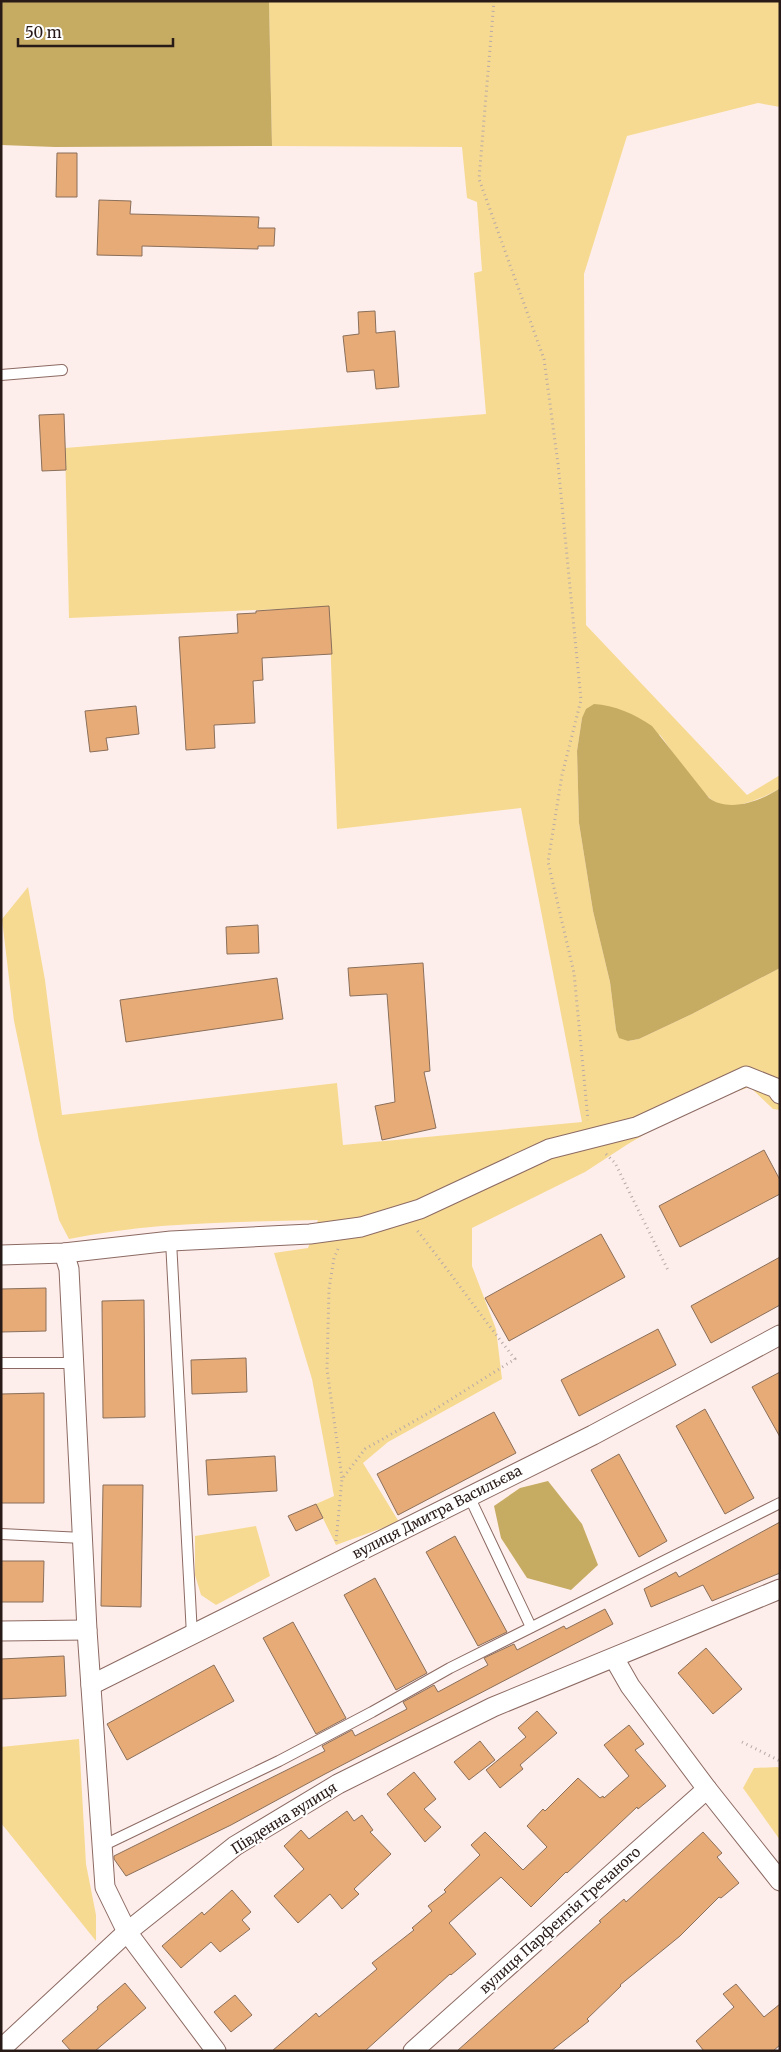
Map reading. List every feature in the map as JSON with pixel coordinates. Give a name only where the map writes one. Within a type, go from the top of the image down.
[{"type":"street","points":[[1,1255],[64,1253],[172,1241],[310,1234],[361,1227],[420,1209],[549,1149],[636,1127],[746,1076],[776,1088],[780,1094]]},
{"type":"street","points":[[64,1253],[69,1269],[87,1630],[105,1887],[127,1932],[216,2051]]},
{"type":"street","name":"вулиця Дмитра Васильєва","points":[[91,1685],[593,1435],[780,1335]]},
{"type":"street","name":"Південна вулиця","points":[[1,2049],[127,1932],[236,1846],[338,1784],[493,1707],[780,1589]]},
{"type":"street","points":[[1,1631],[87,1630]]},
{"type":"street","points":[[614,1658],[630,1686],[707,1789],[780,1881]]},
{"type":"street","name":"вулиця Парфентія Гречаного","points":[[413,2051],[707,1789]]},
{"type":"lane","points":[[1,376],[62,370]]},
{"type":"lane","points":[[172,1241],[192,1635]]},
{"type":"lane","points":[[1,1363],[74,1363]]},
{"type":"lane","points":[[469,1496],[531,1626]]},
{"type":"lane","points":[[102,1846],[278,1761],[531,1626],[780,1504]]},
{"type":"lane","points":[[1,1534],[83,1538]]},
{"type":"path","points":[[494,1],[479,179],[544,359],[558,464],[582,700],[562,775],[548,862],[574,973],[590,1138],[615,1163],[669,1272]]},
{"type":"path","points":[[342,1478],[365,1449],[434,1410],[516,1359],[484,1320],[446,1266],[403,1214]]},
{"type":"path","points":[[334,1564],[342,1478],[327,1369],[328,1309],[334,1258],[346,1229]]},
{"type":"path","points":[[742,1742],[780,1761]]},
{"type":"shaded area","points":[[1,1],[269,1],[272,146],[55,147],[1,145]]},
{"type":"shaded area","points":[[269,1],[780,1],[780,107],[758,103],[627,136],[584,274],[586,625],[747,795],[780,775],[780,788],[758,799],[741,804],[725,806],[718,804],[695,783],[660,735],[582,718],[577,751],[579,823],[593,911],[610,982],[616,1030],[628,1041],[639,1039],[692,1014],[780,968],[780,1110],[773,1109],[750,1087],[693,1106],[585,1172],[472,1228],[472,1266],[496,1329],[502,1379],[388,1442],[363,1463],[399,1522],[336,1545],[316,1504],[334,1496],[312,1379],[274,1253],[308,1248],[318,1220],[224,1222],[161,1226],[100,1233],[69,1239],[59,1220],[39,1140],[14,1021],[2,919],[28,887],[45,980],[62,1115],[337,1083],[343,1145],[582,1122],[521,808],[337,829],[329,607],[69,618],[65,448],[486,414],[474,273],[482,271],[477,202],[467,198],[462,147],[272,146]]},
{"type":"shaded area","points":[[594,704],[624,711],[652,726],[709,798],[717,802],[726,805],[745,804],[764,797],[780,788],[780,968],[692,1014],[639,1039],[628,1041],[619,1038],[616,1030],[610,982],[593,911],[579,823],[577,751],[582,718],[586,709]]},
{"type":"shaded area","points":[[548,1481],[582,1524],[598,1565],[571,1590],[527,1578],[501,1538],[494,1506],[520,1488]]},
{"type":"shaded area","points":[[256,1526],[270,1576],[216,1605],[201,1595],[195,1575],[195,1536]]},
{"type":"shaded area","points":[[79,1739],[86,1864],[96,1915],[96,1941],[1,1823],[1,1747]]},
{"type":"shaded area","points":[[778,1767],[780,1769],[780,1840],[743,1788],[754,1768]]},
{"type":"building","points":[[57,153],[77,153],[77,197],[56,197]]},
{"type":"building","points":[[99,200],[131,201],[130,214],[259,217],[258,228],[275,228],[274,246],[258,246],[258,249],[142,246],[142,256],[97,255]]},
{"type":"building","points":[[375,311],[376,333],[395,331],[399,387],[376,389],[374,370],[347,372],[343,336],[359,334],[358,312]]},
{"type":"building","points":[[64,414],[66,470],[42,471],[39,415]]},
{"type":"building","points":[[329,606],[332,654],[262,658],[263,680],[253,681],[255,723],[214,725],[215,748],[186,750],[179,637],[238,633],[237,614]]},
{"type":"building","points":[[136,706],[139,734],[106,738],[108,750],[90,752],[85,711]]},
{"type":"building","points":[[258,925],[259,953],[227,954],[226,927]]},
{"type":"building","points":[[423,963],[430,1071],[424,1072],[436,1128],[382,1140],[375,1106],[395,1102],[387,994],[350,996],[348,968]]},
{"type":"building","points":[[277,978],[283,1019],[126,1042],[120,1000]]},
{"type":"building","points":[[764,1150],[780,1180],[780,1194],[680,1247],[659,1206]]},
{"type":"building","points":[[601,1234],[625,1277],[509,1341],[485,1298]]},
{"type":"building","points":[[780,1257],[780,1305],[711,1343],[691,1306]]},
{"type":"building","points":[[46,1288],[46,1331],[1,1332],[1,1289]]},
{"type":"building","points":[[144,1300],[145,1417],[103,1418],[102,1301]]},
{"type":"building","points":[[658,1329],[676,1365],[579,1416],[561,1380]]},
{"type":"building","points":[[246,1358],[247,1392],[192,1394],[191,1360]]},
{"type":"building","points":[[780,1372],[780,1437],[752,1387]]},
{"type":"building","points":[[44,1393],[44,1503],[1,1503],[1,1394]]},
{"type":"building","points":[[705,1409],[754,1498],[725,1514],[676,1426]]},
{"type":"building","points":[[494,1412],[516,1453],[398,1515],[377,1474]]},
{"type":"building","points":[[619,1454],[667,1541],[639,1557],[591,1470]]},
{"type":"building","points":[[275,1456],[277,1491],[208,1495],[206,1460]]},
{"type":"building","points":[[103,1485],[143,1485],[141,1607],[101,1606]]},
{"type":"building","points":[[316,1504],[323,1518],[296,1531],[288,1516]]},
{"type":"building","points":[[780,1522],[780,1573],[712,1601],[703,1585],[651,1607],[644,1589],[676,1572],[679,1577]]},
{"type":"building","points":[[455,1536],[507,1632],[478,1646],[426,1552]]},
{"type":"building","points":[[1,1561],[44,1561],[43,1602],[1,1602]]},
{"type":"building","points":[[375,1578],[427,1673],[396,1690],[344,1595]]},
{"type":"building","points":[[605,1609],[613,1624],[231,1825],[126,1876],[114,1859],[114,1856],[325,1751],[322,1746],[352,1730],[355,1736],[407,1709],[403,1702],[434,1685],[438,1692],[488,1665],[484,1658],[514,1644],[517,1650],[564,1626],[566,1629]]},
{"type":"building","points":[[293,1622],[346,1718],[316,1734],[263,1638]]},
{"type":"building","points":[[706,1648],[742,1689],[713,1714],[678,1673]]},
{"type":"building","points":[[64,1656],[66,1696],[1,1699],[1,1659]]},
{"type":"building","points":[[214,1665],[234,1701],[127,1760],[107,1724]]},
{"type":"building","points":[[537,1711],[557,1733],[520,1765],[523,1769],[500,1788],[486,1770],[526,1737],[518,1728]]},
{"type":"building","points":[[629,1725],[644,1744],[635,1750],[666,1786],[638,1809],[637,1807],[531,1907],[501,1877],[449,1923],[476,1954],[450,1974],[365,2051],[272,2051],[316,2013],[319,2017],[377,1969],[372,1963],[414,1930],[412,1928],[432,1911],[428,1906],[446,1892],[444,1890],[480,1855],[471,1845],[485,1832],[523,1870],[547,1847],[527,1826],[543,1809],[545,1811],[578,1778],[600,1798],[603,1796],[604,1798],[629,1776],[604,1745]]},
{"type":"building","points":[[480,1741],[495,1760],[469,1780],[454,1762]]},
{"type":"building","points":[[414,1772],[436,1799],[424,1809],[441,1827],[425,1842],[387,1794]]},
{"type":"building","points":[[347,1811],[354,1821],[362,1815],[373,1830],[370,1832],[391,1854],[354,1889],[359,1894],[342,1909],[330,1894],[298,1923],[274,1896],[304,1869],[284,1846],[301,1830],[309,1839]]},
{"type":"building","points":[[703,1832],[722,1853],[717,1857],[739,1883],[721,1898],[719,1897],[680,1936],[620,1985],[587,2019],[589,2021],[551,2051],[457,2051],[601,1922],[599,1921],[624,1899],[626,1902]]},
{"type":"building","points":[[232,1890],[251,1912],[242,1920],[250,1929],[220,1952],[211,1942],[181,1968],[162,1946],[202,1912],[204,1915]]},
{"type":"building","points":[[125,1983],[146,2008],[95,2051],[71,2051],[62,2041]]},
{"type":"building","points":[[736,1984],[764,2017],[780,2004],[780,2045],[773,2051],[704,2051],[696,2041],[734,2007],[723,1994]]},
{"type":"building","points":[[235,1995],[252,2015],[231,2032],[214,2012]]}]
